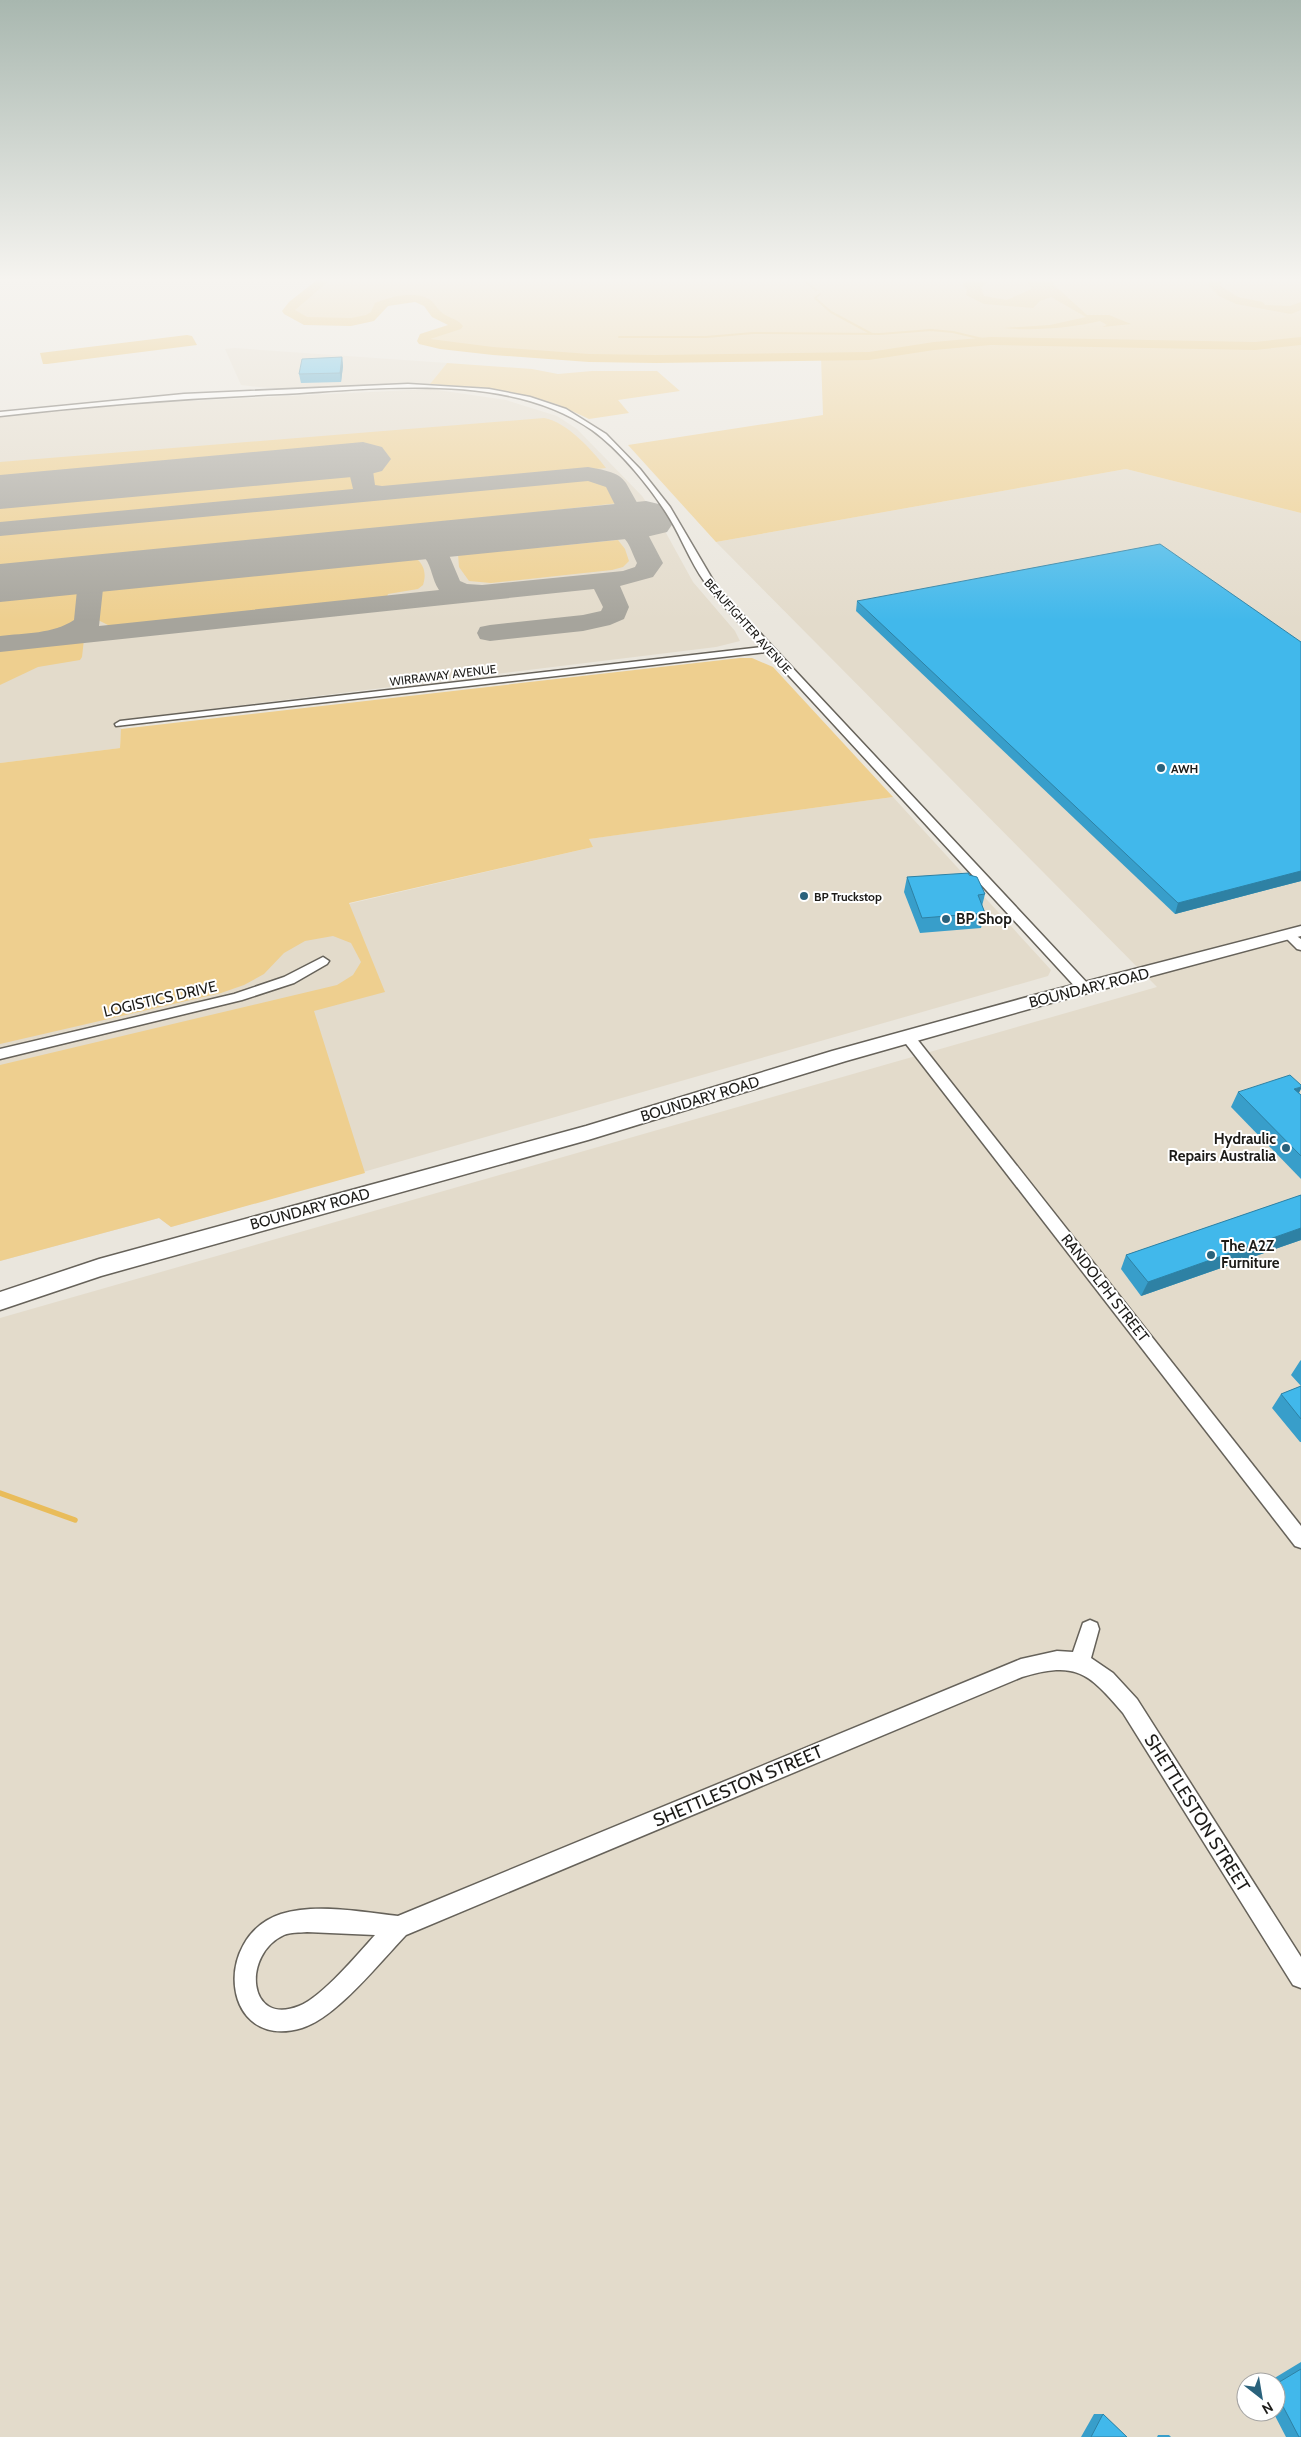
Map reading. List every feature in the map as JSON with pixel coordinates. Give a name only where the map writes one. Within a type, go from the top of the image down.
[{"type":"main road","name":"BOUNDARY ROAD","points":[[0,1301],[99,1268],[588,1132],[908,1036],[1084,988],[1297,937]]},
{"type":"main road","name":"BOUNDARY ROAD","points":[[0,1287],[99,1268]]},
{"type":"street","name":"BEAUFIGHTER AVENUE","points":[[0,414],[170,396],[230,394]]},
{"type":"street","name":"BEAUFIGHTER AVENUE","points":[[496,394],[537,402],[579,419],[595,429],[614,448],[666,506],[704,577],[714,589],[769,650],[914,802],[1084,988]]},
{"type":"street","name":"WIRRAWAY AVENUE","points":[[120,724],[769,650]]},
{"type":"street","name":"LOGISTICS DRIVE","points":[[0,1054],[238,998],[289,980],[323,961]]},
{"type":"street","name":"RANDOLPH STREET","points":[[908,1036],[1301,1540]]},
{"type":"street","points":[[1080,1662],[1090,1629]]},
{"type":"street","name":"SHETTLESTON STREET","points":[[398,1926],[337,1922],[299,1922],[283,1924],[270,1930],[251,1949],[246,1962],[244,1980],[247,1999],[255,2011],[265,2019],[276,2022],[304,2016],[323,2001],[398,1926],[1021,1668],[1041,1661],[1063,1659],[1080,1662],[1093,1668],[1111,1684],[1130,1706],[1301,1977]]},
{"type":"shaded area","points":[[335,394],[463,394],[506,400],[557,416],[577,429],[642,496],[660,522],[693,582],[735,631],[740,641],[716,647],[122,720],[120,748],[0,763],[0,416],[147,400],[147,403]]},
{"type":"shaded area","points":[[516,394],[661,394],[618,400],[629,413],[589,419],[559,405]]},
{"type":"shaded area","points":[[822,394],[1301,394],[1301,513],[1126,469],[716,542],[628,445],[823,415]]},
{"type":"shaded area","points":[[544,418],[570,431],[594,453],[606,468],[379,490],[370,486],[362,451],[248,462],[236,466],[0,487],[0,462]]},
{"type":"shaded area","points":[[344,468],[355,472],[358,487],[355,492],[0,526],[0,497],[237,475],[250,477]]},
{"type":"shaded area","points":[[1126,469],[1301,513],[1301,2437],[0,2437],[0,1318],[1157,987],[716,542]]},
{"type":"shaded area","points":[[579,477],[595,478],[605,482],[619,503],[520,514],[524,522],[0,574],[0,531]]},
{"type":"shaded area","points":[[531,540],[535,548],[618,540],[625,549],[629,561],[623,567],[612,570],[491,583],[469,581],[459,567],[458,554],[467,546]]},
{"type":"shaded area","points":[[401,553],[412,556],[421,563],[424,573],[423,585],[418,589],[388,594],[387,597],[373,600],[126,627],[110,626],[98,620],[97,616],[98,592],[103,584],[107,582]]},
{"type":"shaded area","points":[[76,586],[81,592],[81,613],[75,626],[56,634],[0,640],[0,593]]},
{"type":"shaded area","points":[[84,639],[80,660],[38,667],[0,685],[0,648]]},
{"type":"shaded area","points":[[752,658],[773,667],[893,797],[589,839],[593,847],[349,903],[385,992],[314,1011],[365,1173],[171,1227],[159,1218],[0,1261],[0,1065],[337,985],[353,975],[361,962],[351,943],[333,936],[305,941],[284,953],[264,974],[244,985],[221,993],[0,1044],[0,763],[120,748],[121,729]]},
{"type":"shaded area","points":[[893,797],[1051,970],[1048,976],[171,1227],[159,1218],[0,1261],[0,985],[593,847],[588,839]]},
{"type":"building","name":"AWH","points":[[1160,544],[1301,642],[1301,871],[1178,903],[857,601]]},
{"type":"building","points":[[969,873],[969,875],[977,877],[985,894],[978,895],[985,913],[922,918],[907,877]]},
{"type":"building","points":[[1290,1075],[1301,1085],[1301,1087],[1294,1089],[1301,1095],[1301,1156],[1238,1092]]},
{"type":"building","name":"The A2Z Furniture","points":[[1301,1195],[1301,1228],[1148,1282],[1126,1255]]},
{"type":"building","points":[[1301,1386],[1301,1419],[1281,1394]]},
{"type":"building","points":[[1301,2369],[1301,2437],[1299,2437],[1286,2412],[1286,2378]]},
{"type":"building","points":[[1103,2414],[1127,2437],[1091,2437]]},
{"type":"waterway","points":[[0,1493],[75,1520]]},
{"type":"taxiway","points":[[304,464],[333,461],[355,463],[361,471],[365,489],[380,493]]},
{"type":"taxiway","points":[[0,529],[588,474],[604,477],[615,483],[632,515],[631,525],[635,533]]},
{"type":"taxiway","points":[[0,492],[31,489]]},
{"type":"taxiway","points":[[546,529],[605,524],[617,525],[635,533]]},
{"type":"taxiway","points":[[437,554],[441,547],[464,538],[532,530]]},
{"type":"taxiway","points":[[594,581],[626,578],[644,572],[650,563],[635,533]]},
{"type":"taxiway","points":[[319,551],[398,543],[427,547],[436,553],[449,586],[462,592],[481,593]]},
{"type":"taxiway","points":[[90,589],[98,580],[128,571],[211,562]]},
{"type":"taxiway","points":[[0,584],[34,579],[63,578],[84,583],[90,589]]},
{"type":"taxiway","points":[[590,581],[594,581]]},
{"type":"taxiway","points":[[0,644],[594,581]]},
{"type":"taxiway","points":[[490,633],[583,623],[610,617],[615,613],[616,607],[607,586],[601,582],[594,581]]},
{"type":"taxiway","points":[[54,638],[74,632],[87,623],[90,589]]},
{"type":"runway","points":[[0,492],[363,459]]},
{"type":"runway","points":[[0,583],[646,519]]},
{"type":"place","name":"AWH","points":[[1161,768]]},
{"type":"place","name":"BP Truckstop","points":[[804,896]]},
{"type":"place","name":"BP Shop","points":[[946,919]]},
{"type":"place","name":"Hydraulic Repairs Australia","points":[[1286,1148]]},
{"type":"place","name":"The A2Z Furniture","points":[[1211,1255]]}]
